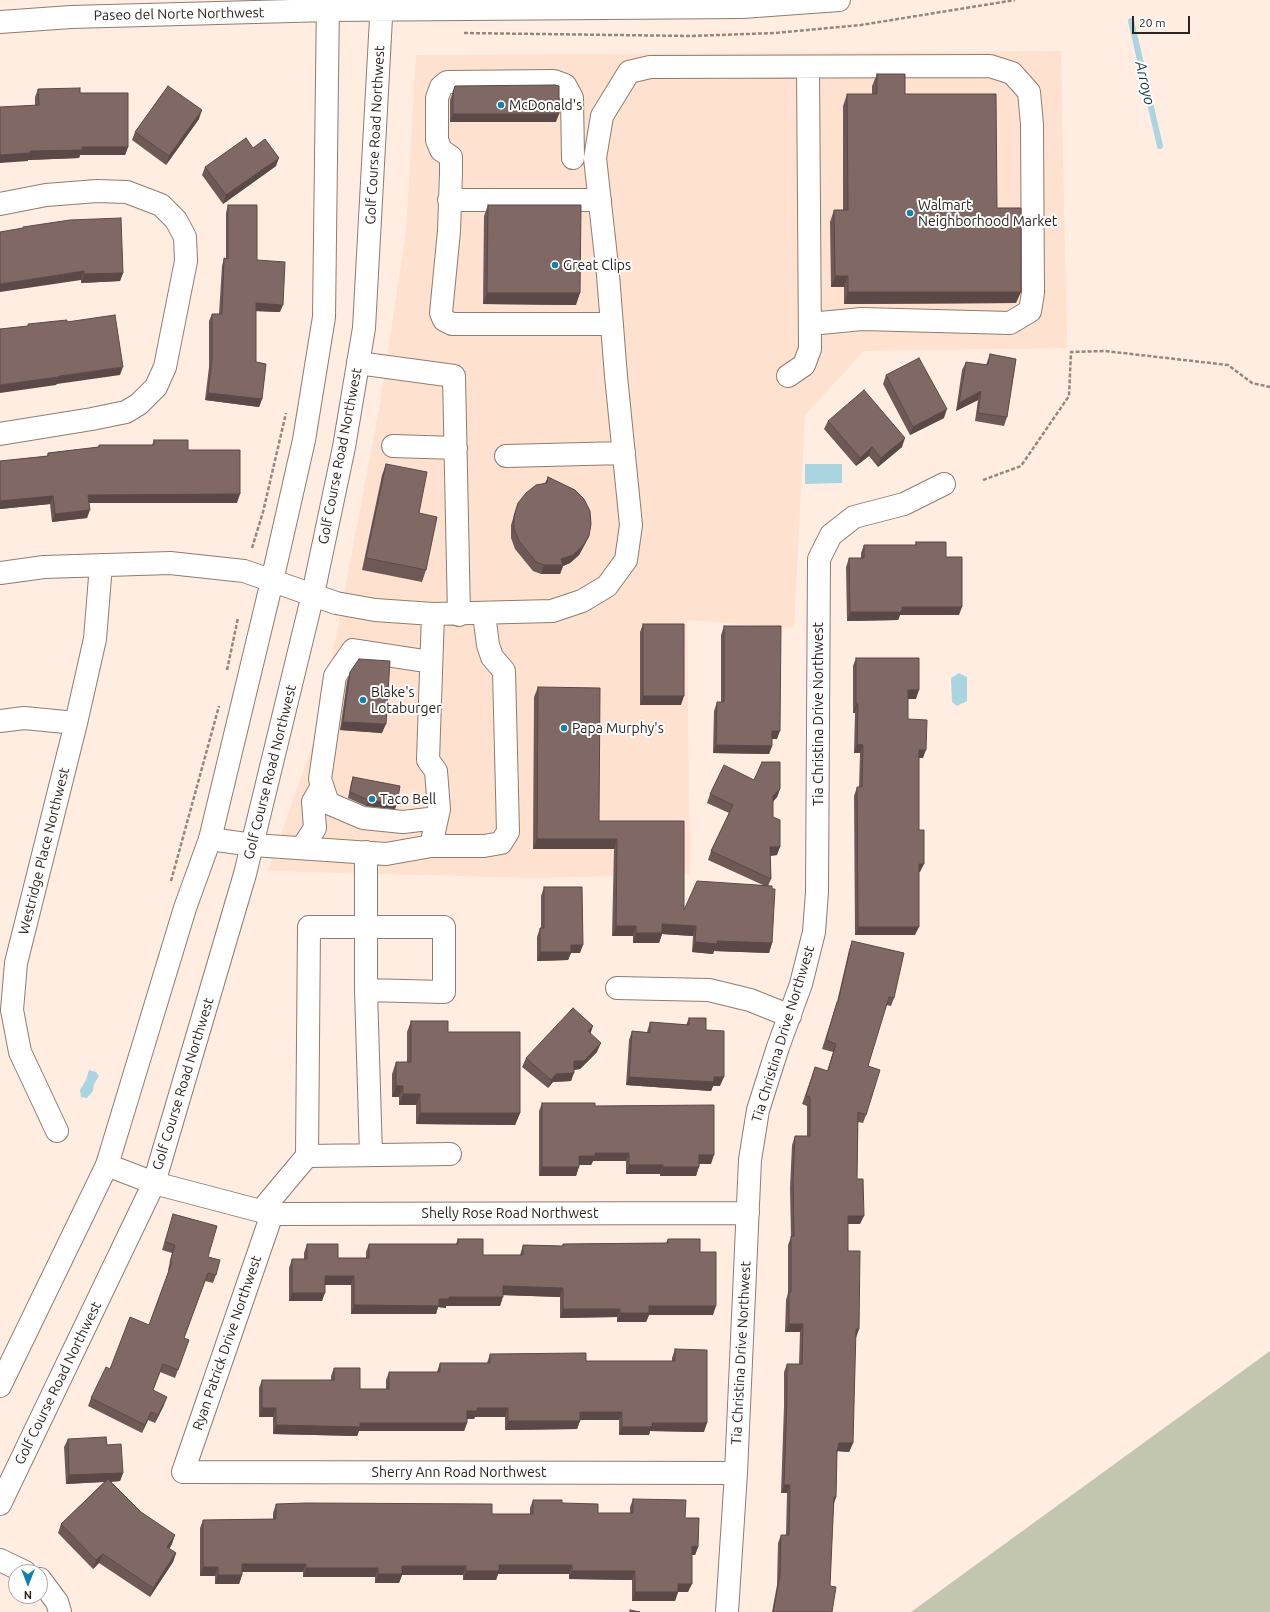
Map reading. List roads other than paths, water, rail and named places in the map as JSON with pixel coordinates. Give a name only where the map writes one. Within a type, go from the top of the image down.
[{"type":"street","name":"Paseo del Norte Northwest","points":[[0,22],[71,16],[328,5],[742,7],[816,3],[839,0]]},
{"type":"street","points":[[0,1386],[107,1165],[185,908],[210,839],[272,581],[304,440],[324,317],[328,5]]},
{"type":"street","name":"Golf Course Road Northwest","points":[[0,1504],[154,1183],[253,844],[313,594],[344,447],[364,328],[382,5]]},
{"type":"street","points":[[0,573],[44,567],[170,563],[244,571],[336,603],[375,610],[433,614],[459,615],[552,611],[582,601],[607,586],[626,560],[631,524],[595,158],[602,116],[629,72],[650,67],[990,66],[1012,73],[1029,92],[1032,124],[1033,285],[1030,311],[1010,323],[862,319],[810,324]]},
{"type":"street","points":[[788,376],[804,365],[810,349],[808,67]]},
{"type":"street","points":[[572,158],[572,98],[566,86],[554,81],[448,82],[442,87],[437,98],[437,140],[441,150],[451,157],[449,231],[441,313],[444,320],[452,324],[612,324]]},
{"type":"street","points":[[0,204],[46,195],[97,190],[127,192],[161,205],[176,220],[184,237],[186,261],[165,367],[156,387],[140,404],[126,412],[0,434]]},
{"type":"street","points":[[449,200],[600,200]]},
{"type":"street","points":[[358,363],[454,376],[459,615]]},
{"type":"street","points":[[393,446],[456,448]]},
{"type":"street","points":[[506,456],[624,453]]},
{"type":"street","name":"Tia Christina Drive Northwest","points":[[727,1612],[736,1473],[750,1160],[758,1110],[778,1047],[801,984],[814,932],[817,892],[819,559],[831,535],[854,517],[904,504],[944,484]]},
{"type":"street","name":"Westridge Place Northwest","points":[[57,1131],[20,1052],[12,1010],[16,963],[76,723],[95,640],[101,565]]},
{"type":"street","points":[[431,846],[439,809],[436,771],[428,760],[433,614]]},
{"type":"street","points":[[210,839],[253,844],[386,854],[431,846],[490,845],[501,843],[508,832],[504,671],[492,657],[488,645],[484,614]]},
{"type":"street","points":[[431,662],[353,650],[334,676],[320,779],[328,803],[363,818],[404,822],[437,818]]},
{"type":"street","points":[[0,721],[24,718],[76,723]]},
{"type":"street","points":[[302,848],[315,828],[313,802],[322,786]]},
{"type":"street","points":[[366,852],[366,990],[371,1155]]},
{"type":"street","points":[[107,1165],[154,1183],[266,1212],[307,1156],[309,927],[444,927],[444,992],[366,990]]},
{"type":"street","points":[[617,988],[709,990],[750,1000],[790,1016]]},
{"type":"street","points":[[307,1156],[450,1154]]},
{"type":"street","name":"Shelly Rose Road Northwest","points":[[266,1212],[748,1213]]},
{"type":"street","name":"Ryan Patrick Drive Northwest","points":[[183,1472],[266,1212]]},
{"type":"street","name":"Sherry Ann Road Northwest","points":[[183,1472],[736,1473]]},
{"type":"street","points":[[48,1590],[57,1602],[60,1612]]},
{"type":"water","points":[[805,464],[842,464],[842,483],[805,484]]},
{"type":"water","points":[[959,673],[967,677],[967,701],[957,706],[952,702],[951,678]]},
{"type":"water","points":[[89,1070],[96,1072],[99,1076],[94,1084],[93,1091],[87,1098],[81,1097],[80,1090],[86,1080]]},
{"type":"waterway","name":"Arroyo","points":[[1131,21],[1160,146]]},
{"type":"place","name":"McDonald's","points":[[501,105]]},
{"type":"place","name":"Walmart Neighborhood Market","points":[[910,213]]},
{"type":"place","name":"Great Clips","points":[[555,265]]},
{"type":"place","name":"Blake's Lotaburger","points":[[363,700]]},
{"type":"place","name":"Papa Murphy's","points":[[564,728]]},
{"type":"place","name":"Taco Bell","points":[[372,799]]}]
